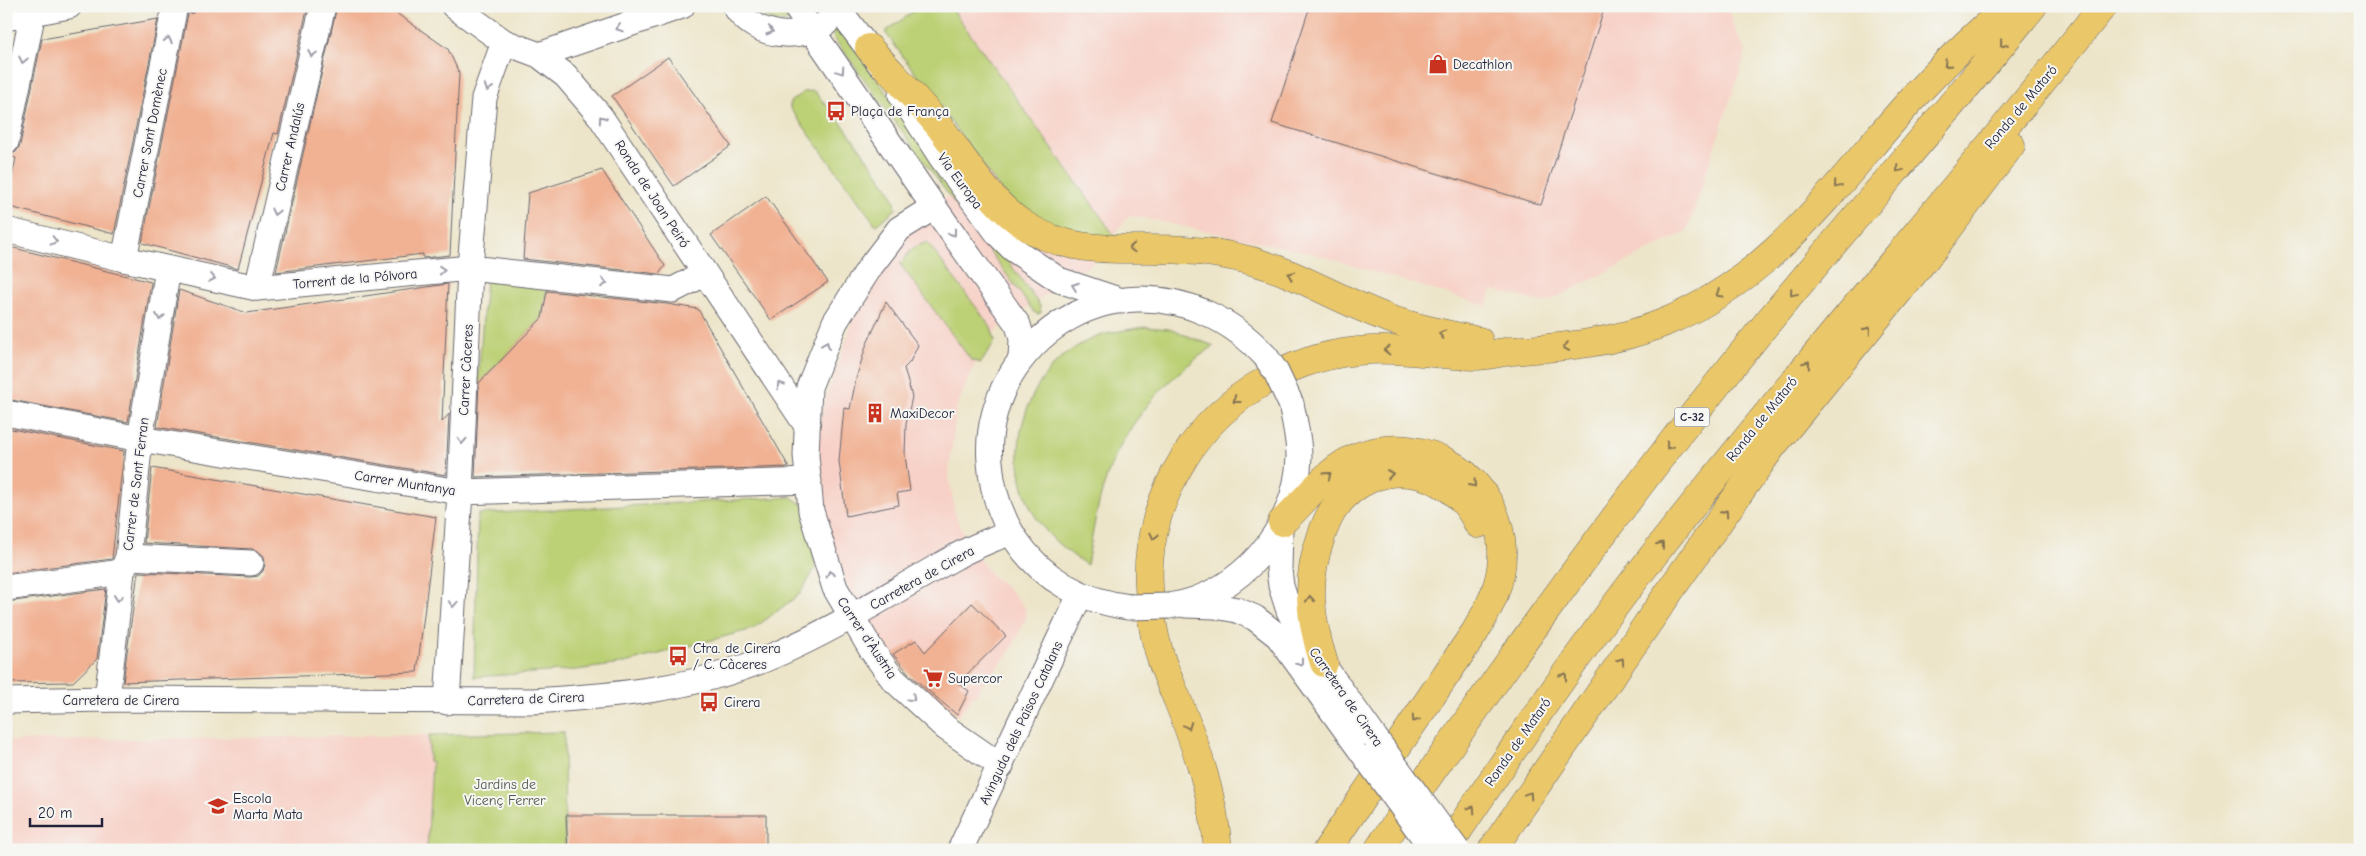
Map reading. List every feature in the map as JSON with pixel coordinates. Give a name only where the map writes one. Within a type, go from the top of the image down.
[{"type":"highway","points":[[1218,850],[1212,801],[1206,776],[1160,655],[1151,605],[1148,568],[1160,507],[1171,480],[1191,447],[1217,415],[1238,397],[1262,382],[1329,356],[1371,350],[1479,356],[1577,346],[1633,334],[1691,310],[1740,280],[1790,239],[1915,95],[2008,6]]},
{"type":"highway","name":"C-32","points":[[1378,850],[1441,756],[1593,546],[1673,440],[1754,339],[1906,161],[2033,6]]},
{"type":"highway","name":"Ronda de Mataró","points":[[1444,850],[1523,732],[1662,545],[1809,361],[2072,46],[2103,6]]},
{"type":"highway","points":[[1498,844],[1771,448],[1934,248],[2007,151],[2072,46]]},
{"type":"highway","points":[[869,48],[938,126],[998,204],[1026,226],[1044,236],[1076,247],[1186,250],[1238,258],[1294,276],[1322,291],[1386,318],[1446,335],[1478,341],[1506,352]]},
{"type":"highway","points":[[1281,524],[1318,485],[1340,466],[1358,456],[1378,450],[1397,448],[1432,454],[1449,462],[1464,473],[1487,502],[1495,517],[1500,535],[1501,569],[1490,607],[1327,850]]},
{"type":"highway","points":[[1324,664],[1313,626],[1310,593],[1312,568],[1326,522],[1342,500],[1361,485],[1386,473],[1416,473],[1431,477],[1459,496],[1478,523],[1482,538],[1483,560],[1480,580],[1450,644],[1438,685]]},
{"type":"street","points":[[6,18],[69,6]]},
{"type":"street","name":"Carrer Sant Domènec","points":[[124,259],[175,6]]},
{"type":"street","name":"Carrer Andalús","points":[[257,288],[323,6]]},
{"type":"street","name":"Ronda de Joan Peiró","points":[[454,6],[504,42],[539,55],[566,76],[600,116],[807,426]]},
{"type":"street","points":[[539,55],[682,6]]},
{"type":"street","name":"Via Europa","points":[[734,6],[748,21],[775,34],[790,35],[813,31],[832,19],[840,8],[869,48],[941,157],[999,235],[1013,249],[1060,280],[1122,300]]},
{"type":"street","points":[[795,6],[1018,325],[1022,339],[1021,360]]},
{"type":"street","points":[[6,142],[33,12]]},
{"type":"street","name":"Carrer Càceres","points":[[447,702],[460,492],[470,268],[484,98],[504,42]]},
{"type":"street","name":"Carrer d'Àustria","points":[[934,207],[899,229],[870,267],[835,322],[809,387],[806,455],[811,511],[835,588],[871,649],[908,695],[946,728],[1001,766]]},
{"type":"street","name":"Torrent de la Pólvora","points":[[6,230],[124,259],[257,288],[470,268],[673,290],[704,274]]},
{"type":"street","name":"Carrer de Sant Ferran","points":[[107,699],[140,440],[168,269]]},
{"type":"street","points":[[1140,299],[1175,302],[1210,313],[1240,332],[1266,357],[1284,388],[1295,422],[1299,458],[1293,493],[1281,524],[1268,546],[1236,578],[1196,599],[1171,606],[1129,607],[1111,605],[1080,595],[1061,585],[1040,568],[1021,548],[1010,532],[994,495],[990,468],[990,434],[1001,395],[1021,360],[1042,338],[1066,320],[1093,308],[1122,300],[1140,299]]},
{"type":"street","name":"Carrer Muntanya","points":[[6,413],[140,440],[460,492],[809,481]]},
{"type":"street","name":"Carretera de Cirera","points":[[1281,524],[1279,570],[1285,600],[1297,626],[1324,664],[1371,748],[1433,850]]},
{"type":"street","name":"Carretera de Cirera","points":[[6,701],[107,699],[447,702],[597,697],[664,688],[717,676],[774,656],[851,618],[956,556],[1010,532]]},
{"type":"street","points":[[6,588],[125,564],[251,563]]},
{"type":"street","name":"Avinguda dels Països Catalans","points":[[960,850],[1080,595]]},
{"type":"street","name":"Carretera de Cirera","points":[[1171,606],[1209,606],[1237,610],[1255,618],[1285,643],[1457,850]]},
{"type":"shaded area","points":[[918,6],[1728,6],[1733,25],[1746,52],[1687,231],[1545,303],[1492,290],[1487,306],[1311,253],[1129,215],[1094,262],[994,332],[971,372],[956,409],[949,474],[955,514],[970,547],[991,575],[1006,586],[1025,608],[1026,619],[1011,650],[958,716],[912,678],[865,620],[848,589],[831,543],[815,457],[821,412],[852,323],[899,229],[1012,152]]},
{"type":"shaded area","name":"Escola Marta Mata","points":[[429,735],[429,761],[432,762],[427,850],[6,850],[6,741]]},
{"type":"green space","points":[[751,6],[781,6],[790,20],[786,22],[775,21],[759,13]]},
{"type":"green space","points":[[921,6],[950,6],[1119,242],[1051,231],[1005,196],[885,32]]},
{"type":"green space","points":[[835,28],[839,28],[937,161],[1040,306],[1041,313],[1037,314],[1034,312],[834,38],[832,31]]},
{"type":"green space","points":[[814,91],[843,125],[890,190],[896,209],[876,225],[790,108],[790,102],[803,92]]},
{"type":"green space","points":[[927,242],[991,327],[995,341],[981,363],[971,360],[900,264],[913,248]]},
{"type":"green space","points":[[486,277],[548,282],[542,318],[478,384]]},
{"type":"green space","points":[[1146,327],[1169,329],[1214,346],[1163,388],[1134,423],[1113,461],[1105,482],[1094,523],[1087,565],[1065,550],[1046,531],[1031,508],[1022,481],[1019,454],[1022,427],[1031,400],[1044,376],[1063,356],[1087,341],[1101,335]]},
{"type":"green space","points":[[791,497],[805,506],[816,567],[800,594],[753,629],[621,664],[576,670],[474,677],[478,514]]},
{"type":"green space","name":"Jardins de Vicenç Ferrer","points":[[564,732],[565,850],[427,850],[432,762],[429,761],[429,735]]},
{"type":"building","points":[[195,6],[308,6],[278,134],[274,133],[238,269],[142,243],[188,14],[193,13]]},
{"type":"building","points":[[337,6],[386,6],[448,49],[459,73],[450,255],[423,258],[423,254],[276,272]]},
{"type":"building","name":"Decathlon","points":[[1310,6],[1605,6],[1541,205],[1272,123]]},
{"type":"building","points":[[158,19],[114,234],[6,206],[16,158],[6,156],[16,152],[20,145],[42,39]]},
{"type":"building","points":[[668,57],[731,146],[674,186],[612,96]]},
{"type":"building","points":[[602,170],[665,266],[659,274],[523,259],[528,193]]},
{"type":"building","points":[[766,196],[828,282],[771,320],[711,235]]},
{"type":"building","points":[[6,246],[151,282],[128,422],[6,399]]},
{"type":"building","points":[[448,284],[442,422],[449,414],[446,475],[157,427],[179,290],[247,313]]},
{"type":"building","points":[[547,291],[698,309],[789,467],[475,477],[479,383],[542,318]]},
{"type":"building","name":"MaxiDecor","points":[[886,302],[918,345],[910,362],[904,368],[912,397],[906,424],[905,455],[910,491],[897,493],[899,505],[846,516],[839,461],[844,408],[850,409],[856,379],[866,346]]},
{"type":"building","points":[[6,428],[124,451],[112,559],[6,573]]},
{"type":"building","points":[[152,468],[436,517],[417,672],[123,682],[138,572],[250,577],[258,576],[263,571],[265,564],[264,556],[252,549],[144,543]]},
{"type":"building","points":[[106,589],[97,659],[73,682],[6,683],[6,602]]},
{"type":"building","points":[[972,603],[1006,636],[958,683],[969,691],[957,715],[910,675],[893,654],[916,640],[925,652]]},
{"type":"building","points":[[566,815],[766,815],[766,850],[568,850]]},
{"type":"place","name":"Decathlon","points":[[1438,64]]},
{"type":"place","name":"Plaça de França","points":[[836,111]]},
{"type":"place","name":"MaxiDecor","points":[[875,413]]},
{"type":"place","name":"Ctra. de Cirera / C. Càceres","points":[[678,656]]},
{"type":"place","name":"Supercor","points":[[933,678]]},
{"type":"place","name":"Cirera","points":[[709,702]]},
{"type":"place","name":"Escola Marta Mata","points":[[218,806]]}]
